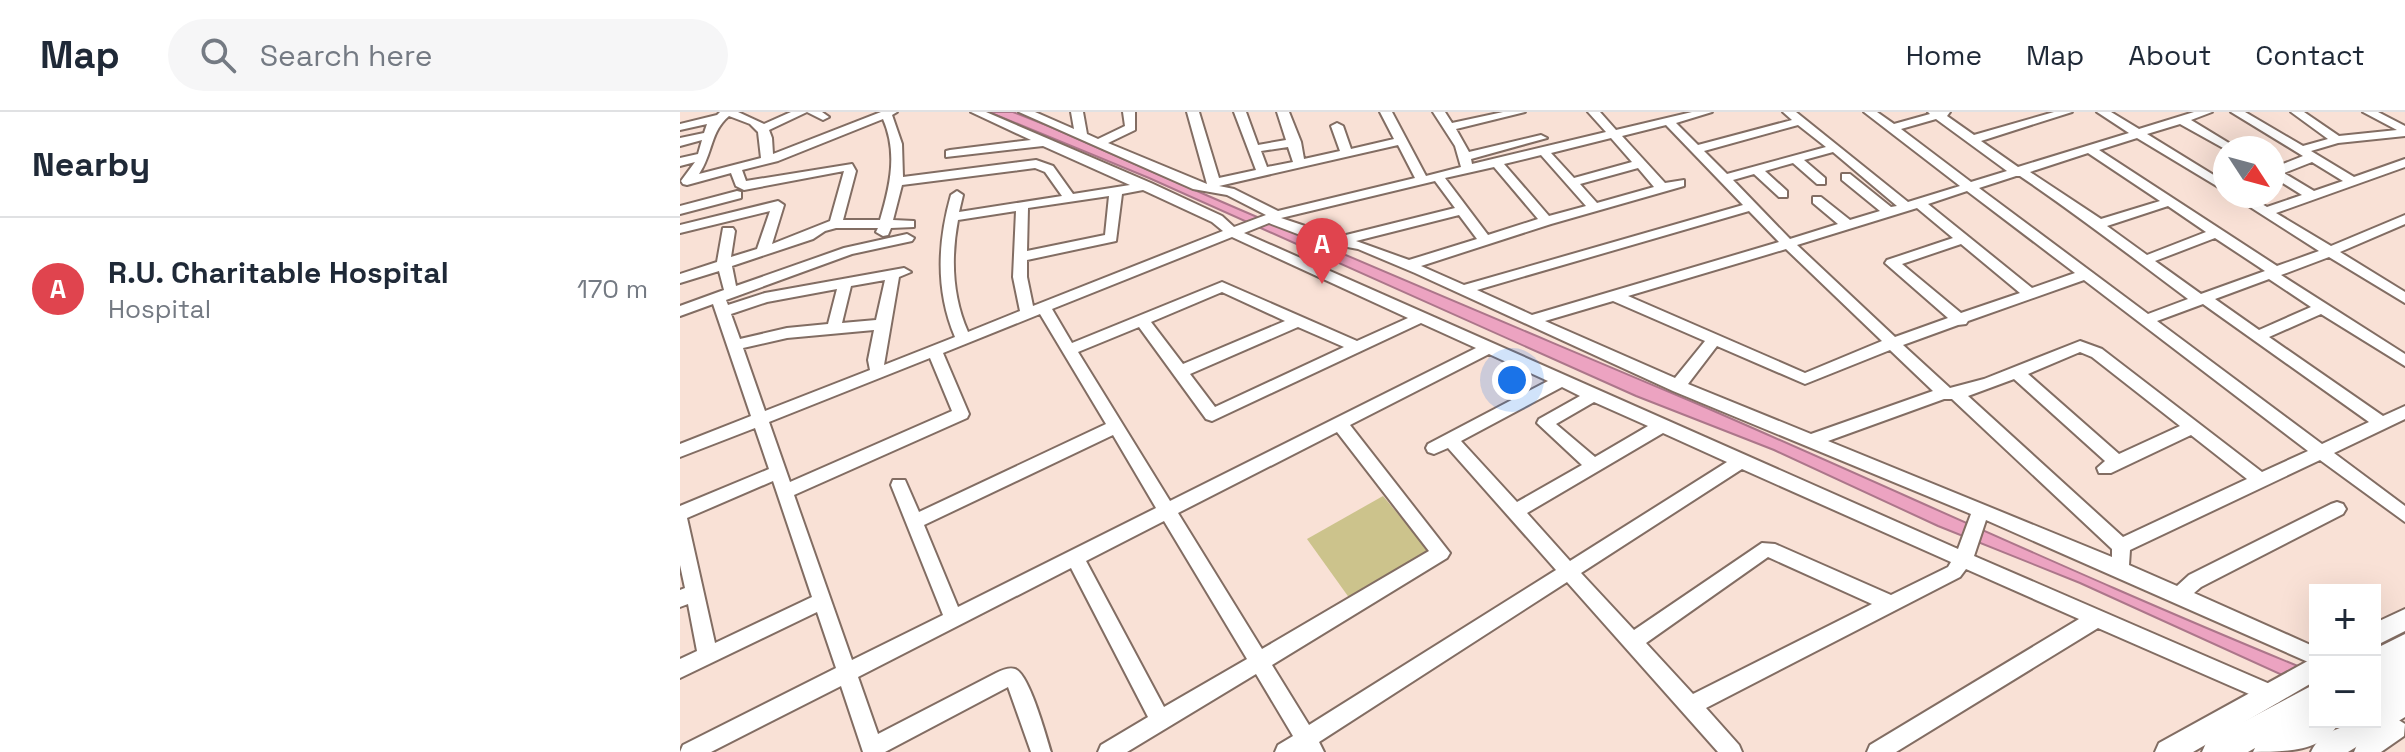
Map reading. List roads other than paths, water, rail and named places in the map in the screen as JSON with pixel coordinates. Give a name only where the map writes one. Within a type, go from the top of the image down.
[{"type":"highway","points":[[2381,661],[2405,647]]},
{"type":"highway","points":[[2380,729],[2405,676]]},
{"type":"highway","points":[[2218,752],[2308,682]]},
{"type":"highway","points":[[2269,752],[2313,728]]},
{"type":"main road","points":[[2381,632],[2405,619]]},
{"type":"main road","points":[[2168,752],[2272,695],[2308,682]]},
{"type":"main road","points":[[2324,752],[2380,729],[2405,703]]},
{"type":"street","points":[[744,118],[756,112]]},
{"type":"street","points":[[763,128],[801,112]]},
{"type":"street","points":[[977,112],[1147,186],[1420,318],[1742,461],[1967,551],[2098,618],[2272,695]]},
{"type":"street","points":[[1025,112],[1197,186],[1213,185],[1401,141]]},
{"type":"street","points":[[1077,112],[1081,135]]},
{"type":"street","points":[[1099,143],[1131,128],[1129,112]]},
{"type":"street","points":[[1193,112],[1213,185]]},
{"type":"street","points":[[1240,112],[1263,172]]},
{"type":"street","points":[[1285,112],[1300,164]]},
{"type":"street","points":[[1386,112],[1423,182]]},
{"type":"street","points":[[1439,112],[1466,164]]},
{"type":"street","points":[[1449,127],[1489,115],[1519,112]]},
{"type":"street","points":[[1594,112],[1662,188]]},
{"type":"street","points":[[1654,112],[1892,343],[2121,546]]},
{"type":"street","points":[[1466,164],[1498,164],[1706,112]]},
{"type":"street","points":[[1789,112],[1962,239],[2031,295]]},
{"type":"street","points":[[1870,112],[2405,515]]},
{"type":"street","points":[[1974,139],[2066,112]]},
{"type":"street","points":[[2103,112],[2213,180]]},
{"type":"street","points":[[2165,112],[2213,138]]},
{"type":"street","points":[[1528,321],[1788,244],[2206,112]]},
{"type":"street","points":[[2237,112],[2353,181]]},
{"type":"street","points":[[2297,112],[2337,140]]},
{"type":"street","points":[[2369,112],[2405,131]]},
{"type":"street","points":[[684,182],[704,156],[709,135],[724,113]]},
{"type":"street","points":[[680,127],[724,113],[744,118],[763,128],[769,141],[768,155]]},
{"type":"street","points":[[684,182],[889,113],[899,146],[896,182],[880,243]]},
{"type":"street","points":[[1893,128],[1940,113],[2020,172],[2101,225]]},
{"type":"street","points":[[1694,150],[1800,121]]},
{"type":"street","points":[[1337,126],[1347,153]]},
{"type":"street","points":[[2285,165],[2337,140],[2405,131]]},
{"type":"street","points":[[680,142],[709,135]]},
{"type":"street","points":[[680,451],[1271,217],[1439,178],[1466,164],[1541,138]]},
{"type":"street","points":[[950,154],[1046,142]]},
{"type":"street","points":[[1254,149],[1295,142]]},
{"type":"street","points":[[1723,179],[1835,148]]},
{"type":"street","points":[[2091,150],[2405,361]]},
{"type":"street","points":[[1544,152],[1594,207]]},
{"type":"street","points":[[680,162],[704,156]]},
{"type":"street","points":[[1795,159],[1821,181]]},
{"type":"street","points":[[2266,212],[2405,163]]},
{"type":"street","points":[[896,182],[1036,164],[1049,169],[1070,198]]},
{"type":"street","points":[[1498,164],[1546,221]]},
{"type":"street","points":[[1572,182],[1640,164]]},
{"type":"street","points":[[735,167],[744,186],[848,167],[850,171],[836,224]]},
{"type":"street","points":[[1756,169],[1783,194]]},
{"type":"street","points":[[1846,177],[1889,212]]},
{"type":"street","points":[[1439,178],[1486,242]]},
{"type":"street","points":[[2285,179],[2313,196]]},
{"type":"street","points":[[1409,265],[1546,221],[1680,183]]},
{"type":"street","points":[[1213,185],[1271,217],[1321,238],[1361,246],[1409,265],[1528,321],[1809,441],[1979,518],[2120,569],[2309,653]]},
{"type":"street","points":[[950,217],[1147,186]]},
{"type":"street","points":[[1019,257],[1111,238],[1116,192]]},
{"type":"street","points":[[680,210],[737,195]]},
{"type":"street","points":[[957,195],[946,234],[954,321],[963,338]]},
{"type":"street","points":[[1817,200],[1848,225]]},
{"type":"street","points":[[2101,225],[2169,202]]},
{"type":"street","points":[[680,229],[778,205],[763,250]]},
{"type":"street","points":[[1022,207],[1020,277],[1036,310],[1068,350],[1310,746]]},
{"type":"street","points":[[1462,290],[1749,207]]},
{"type":"street","points":[[2259,208],[2327,253],[2405,298]]},
{"type":"street","points":[[1339,241],[1462,210]]},
{"type":"street","points":[[2145,320],[2327,253],[2405,219]]},
{"type":"street","points":[[680,279],[836,224],[886,223],[908,231],[724,300],[680,311]]},
{"type":"street","points":[[2101,225],[2101,231],[2143,261],[2396,421]]},
{"type":"street","points":[[728,231],[724,300],[735,345],[776,473],[873,750],[1003,679],[1012,677],[1017,683],[1041,752]]},
{"type":"street","points":[[2143,261],[2216,233]]},
{"type":"street","points":[[1961,321],[1892,263],[1962,239]]},
{"type":"street","points":[[724,300],[765,298],[898,273],[875,360],[878,372]]},
{"type":"street","points":[[1613,295],[1805,379],[1892,343],[2084,275]]},
{"type":"street","points":[[834,328],[845,283]]},
{"type":"street","points":[[1068,350],[1222,287],[1357,347]]},
{"type":"street","points":[[2258,336],[2322,308]]},
{"type":"street","points":[[1141,319],[1212,415],[1420,318]]},
{"type":"street","points":[[1179,372],[1296,322]]},
{"type":"street","points":[[735,345],[760,337],[883,324]]},
{"type":"street","points":[[1678,387],[1714,340]]},
{"type":"street","points":[[1809,441],[2080,346],[2089,348],[2260,480]]},
{"type":"street","points":[[690,752],[1489,348]]},
{"type":"street","points":[[784,492],[961,414],[934,350]]},
{"type":"street","points":[[2015,371],[2111,465],[2194,427]]},
{"type":"street","points":[[1562,380],[1442,444],[1516,511],[1732,752]]},
{"type":"street","points":[[1593,465],[1545,423],[1594,395]]},
{"type":"street","points":[[2121,546],[2322,451],[2396,421]]},
{"type":"street","points":[[1108,752],[1441,553],[1339,423]]},
{"type":"street","points":[[1516,511],[1664,425]]},
{"type":"street","points":[[914,522],[1115,427]]},
{"type":"street","points":[[1285,752],[1310,746],[1742,461]]},
{"type":"street","points":[[680,513],[776,473]]},
{"type":"street","points":[[899,485],[953,617]]},
{"type":"street","points":[[2179,595],[2195,581],[2337,509]]},
{"type":"street","points":[[1690,706],[1954,572],[1967,551],[1979,518]]},
{"type":"street","points":[[680,522],[687,596],[708,656]]},
{"type":"street","points":[[2120,569],[2121,546]]},
{"type":"street","points":[[1633,641],[1762,550],[1769,549],[1891,604]]},
{"type":"street","points":[[1074,556],[1161,721]]},
{"type":"street","points":[[680,669],[823,600]]},
{"type":"street","points":[[1877,752],[2098,618]]},
{"type":"place","name":"R.U. Charitable Hospital","points":[[1322,284]]}]
